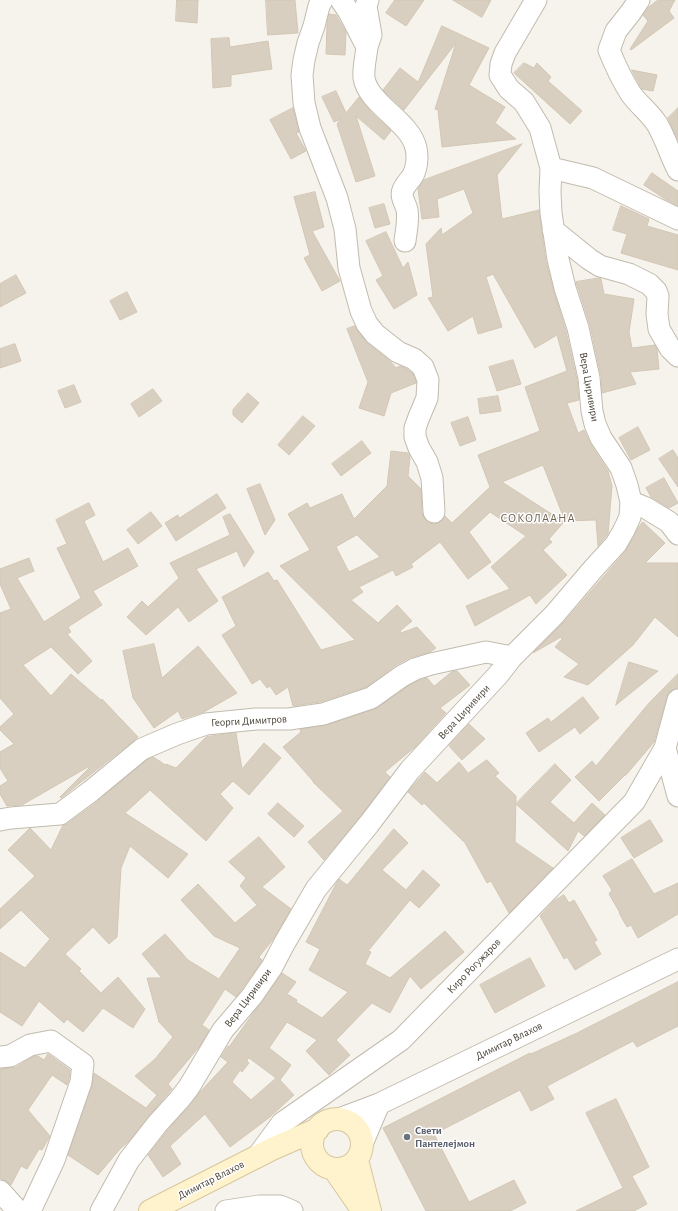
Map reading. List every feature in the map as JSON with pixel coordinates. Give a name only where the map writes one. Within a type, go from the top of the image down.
[{"type":"main road","points":[[363,1211],[326,1164],[314,1153],[314,1136],[324,1123],[331,1120],[339,1119],[348,1122],[355,1127],[360,1135],[360,1152],[370,1211]]},
{"type":"main road","name":"Димитар Влахов","points":[[150,1211],[265,1153],[318,1129]]},
{"type":"main road","points":[[265,1153],[342,1168],[350,1166],[360,1152]]},
{"type":"street","points":[[322,0],[308,42],[304,60],[302,75],[304,103],[310,128],[338,204],[345,229],[349,268],[361,311],[367,324],[376,334],[398,352],[414,359],[423,366],[428,380],[427,398],[419,417],[415,437],[427,462],[432,478],[434,512]]},
{"type":"street","points":[[341,0],[367,47]]},
{"type":"street","points":[[368,0],[366,6],[371,35],[367,47],[364,76],[366,84],[370,92],[402,125],[416,146],[416,166],[413,176],[403,190],[402,196],[407,211],[405,241]]},
{"type":"street","points":[[536,0],[505,53],[501,64],[500,75],[509,89],[524,102],[540,128],[552,168],[592,178],[678,220]]},
{"type":"street","points":[[639,0],[616,32],[609,50],[616,68],[631,94],[652,117],[658,126],[678,170]]},
{"type":"street","name":"Вера Циривири","points":[[101,1211],[129,1160],[189,1087],[224,1030],[252,996],[272,967],[316,889],[369,824],[410,770],[498,675],[512,657],[554,615],[616,544],[630,517],[631,502],[627,485],[620,468],[601,438],[595,424],[592,411],[589,378],[578,328],[563,281],[558,259],[553,230],[550,192],[552,168]]},
{"type":"street","points":[[553,230],[600,266],[629,274],[649,284],[656,291],[658,296],[656,314],[659,329],[670,348],[678,356]]},
{"type":"street","points":[[631,502],[646,508],[669,522],[678,534]]},
{"type":"street","name":"Георги Димитров","points":[[0,820],[60,814],[142,750],[177,734],[206,724],[256,719],[289,719],[323,714],[371,698],[402,676],[415,669],[431,664],[486,652],[512,657]]},
{"type":"street","name":"Киро Рогужаров","points":[[265,1153],[282,1123],[401,1040],[634,802],[664,748],[678,700]]},
{"type":"street","points":[[664,748],[678,796]]},
{"type":"street","name":"Димитар Влахов","points":[[339,1119],[379,1104],[678,959]]},
{"type":"street","points":[[0,1057],[10,1056],[30,1046],[51,1041],[83,1064],[81,1082],[54,1160],[30,1211]]},
{"type":"street","points":[[360,1152],[379,1104]]},
{"type":"street","points":[[0,1191],[18,1211]]},
{"type":"street","points":[[226,1211],[259,1206],[280,1206],[292,1211]]},
{"type":"building","points":[[177,0],[198,0],[197,23],[176,21]]},
{"type":"building","points":[[266,0],[295,0],[298,33],[268,35]]},
{"type":"building","points":[[395,0],[424,0],[406,26],[386,13]]},
{"type":"building","points":[[453,0],[491,0],[482,17]]},
{"type":"building","points":[[658,0],[675,0],[669,11],[674,18],[631,50],[630,49],[648,21],[643,15],[649,7]]},
{"type":"building","points":[[329,14],[336,15],[346,32],[345,55],[326,54],[327,24]]},
{"type":"building","points":[[442,26],[489,48],[469,85],[505,107],[495,123],[516,139],[442,147],[438,110],[435,109],[456,43],[404,110],[383,90],[400,68],[418,82]]},
{"type":"building","points":[[229,38],[230,47],[268,41],[272,69],[231,75],[231,86],[213,88],[211,39]]},
{"type":"building","points":[[524,63],[534,68],[537,63],[551,77],[548,81],[582,111],[570,124],[514,73]]},
{"type":"building","points":[[632,70],[657,75],[653,91],[642,89]]},
{"type":"building","points":[[336,91],[346,113],[359,97],[372,113],[391,131],[384,140],[356,116],[375,176],[356,182],[337,124],[341,119],[334,122],[322,97]]},
{"type":"building","points":[[293,108],[299,132],[296,133],[306,151],[291,159],[270,120]]},
{"type":"building","points":[[678,108],[678,140],[668,118]]},
{"type":"building","points":[[522,144],[497,175],[502,219],[539,210],[546,262],[566,331],[577,380],[579,400],[567,403],[578,433],[584,430],[591,445],[608,471],[612,486],[608,534],[598,546],[596,520],[565,521],[543,465],[502,482],[564,522],[549,539],[552,542],[543,550],[567,575],[536,604],[530,595],[475,626],[466,606],[510,589],[491,567],[526,536],[490,512],[469,532],[491,562],[468,579],[440,542],[411,564],[413,567],[396,576],[393,570],[359,587],[363,592],[351,600],[378,623],[397,605],[412,621],[400,631],[401,633],[417,627],[436,648],[430,652],[409,658],[396,665],[366,687],[320,702],[293,706],[288,687],[276,695],[270,686],[267,688],[260,679],[252,684],[222,635],[236,626],[222,597],[268,572],[274,581],[277,580],[321,650],[355,640],[280,566],[310,550],[288,514],[307,503],[310,508],[342,494],[354,519],[387,486],[391,451],[408,453],[410,457],[408,476],[421,489],[422,513],[424,519],[429,523],[435,524],[441,522],[445,516],[452,523],[490,487],[478,455],[540,431],[525,387],[567,371],[557,335],[535,348],[493,274],[486,277],[502,327],[478,334],[473,316],[448,331],[428,298],[433,297],[426,244],[441,228],[442,235],[473,213],[464,189],[437,199],[439,217],[422,219],[418,189],[424,180]],"holes":[[[357,535],[380,557],[349,572],[336,547]]]},
{"type":"building","points":[[652,173],[678,191],[678,206],[644,185]]},
{"type":"building","points":[[315,192],[324,227],[312,231],[340,281],[322,291],[304,258],[310,255],[294,197]]},
{"type":"building","points":[[384,204],[390,224],[375,228],[369,208]]},
{"type":"building","points":[[621,206],[649,219],[647,226],[678,235],[678,270],[621,253],[627,234],[613,230]]},
{"type":"building","points":[[386,232],[403,268],[408,262],[417,295],[394,309],[376,280],[383,276],[366,241]]},
{"type":"building","points":[[16,275],[26,293],[0,307],[0,284]]},
{"type":"building","points":[[600,278],[604,294],[634,299],[629,332],[632,348],[655,345],[657,349],[659,369],[630,372],[636,384],[602,393],[601,376],[590,325],[576,282]]},
{"type":"building","points":[[127,292],[137,312],[120,320],[110,301]]},
{"type":"building","points":[[355,326],[367,343],[390,361],[396,368],[400,366],[407,369],[413,374],[416,382],[391,393],[384,416],[359,408],[368,382],[347,329]]},
{"type":"building","points":[[15,344],[21,361],[0,368],[0,349]]},
{"type":"building","points":[[513,360],[521,384],[497,391],[489,367]]},
{"type":"building","points":[[74,385],[81,402],[65,408],[58,391]]},
{"type":"building","points":[[153,389],[162,401],[139,417],[131,404]]},
{"type":"building","points":[[248,393],[259,403],[242,423],[233,415],[233,410]]},
{"type":"building","points":[[498,396],[501,411],[480,414],[478,399]]},
{"type":"building","points":[[303,416],[315,426],[289,455],[278,445]]},
{"type":"building","points":[[468,417],[476,440],[460,446],[451,423]]},
{"type":"building","points":[[638,427],[650,450],[631,460],[619,438]]},
{"type":"building","points":[[362,441],[371,453],[341,476],[332,464]]},
{"type":"building","points":[[673,450],[678,458],[678,487],[659,459]]},
{"type":"building","points":[[664,478],[678,503],[669,508],[651,497],[646,488]]},
{"type":"building","points":[[260,484],[275,520],[265,535],[247,489]]},
{"type":"building","points":[[217,494],[226,508],[176,541],[165,523],[178,515],[179,518]]},
{"type":"building","points":[[89,503],[95,515],[84,521],[103,562],[128,548],[138,566],[93,591],[102,605],[68,627],[71,632],[67,634],[92,661],[78,674],[51,647],[23,665],[51,696],[71,674],[101,700],[102,699],[138,737],[61,798],[60,797],[89,768],[88,767],[22,805],[7,806],[0,794],[0,786],[8,781],[0,768],[0,752],[14,744],[0,730],[0,727],[14,714],[0,698],[0,613],[11,609],[0,584],[0,569],[29,558],[34,571],[17,578],[44,622],[81,598],[57,548],[67,544],[56,520]]},
{"type":"building","points":[[151,512],[162,526],[138,544],[127,530]]},
{"type":"building","points":[[230,514],[254,552],[244,567],[237,551],[196,569],[218,601],[189,622],[178,607],[146,635],[127,617],[142,601],[148,607],[179,578],[170,563],[230,535],[223,517]]},
{"type":"building","points":[[643,522],[665,543],[645,563],[678,563],[678,637],[655,617],[633,645],[588,685],[564,677],[579,664],[555,647],[562,639],[561,637],[533,653],[563,623],[625,552],[638,528]]},
{"type":"building","points":[[154,644],[162,678],[198,646],[237,693],[204,712],[182,719],[178,711],[154,728],[133,698],[123,651]]},
{"type":"building","points":[[629,662],[658,671],[616,705]]},
{"type":"building","points":[[453,671],[457,671],[470,685],[440,708],[446,713],[415,747],[385,772],[390,777],[360,817],[324,860],[308,842],[343,811],[313,782],[283,747],[301,732],[300,729],[327,725],[375,709],[408,686],[420,680],[427,678],[434,686]]},
{"type":"building","points":[[678,674],[678,688],[670,691],[667,696],[654,742],[626,775],[599,801],[575,777],[592,761],[596,766],[650,702]]},
{"type":"building","points":[[583,697],[599,718],[580,734],[575,727],[539,752],[526,733],[548,718],[551,722]]},
{"type":"building","points":[[469,724],[485,739],[462,760],[449,746]]},
{"type":"building","points":[[236,733],[242,769],[264,743],[281,758],[249,795],[233,781],[220,794],[233,808],[206,841],[150,790],[125,813],[188,854],[168,878],[130,846],[121,868],[117,937],[109,944],[93,927],[65,954],[81,969],[79,971],[101,993],[118,977],[145,1009],[133,1028],[103,1008],[83,1032],[67,1019],[64,1023],[39,1001],[22,1026],[0,1012],[0,952],[25,968],[50,939],[21,910],[0,929],[0,909],[35,876],[8,850],[30,828],[51,850],[63,825],[67,824],[98,801],[148,759],[153,757],[165,765],[166,764],[176,768],[206,737]]},
{"type":"building","points":[[487,760],[499,773],[495,776],[516,796],[515,842],[553,868],[509,913],[491,881],[487,883],[464,841],[424,803],[422,805],[408,792],[425,772],[437,783],[459,762],[468,773]]},
{"type":"building","points":[[555,764],[571,780],[550,802],[574,823],[592,803],[605,815],[584,836],[578,831],[568,851],[516,804]]},
{"type":"building","points":[[278,803],[304,826],[294,837],[268,814]]},
{"type":"building","points":[[650,820],[663,841],[634,858],[621,838]]},
{"type":"building","points":[[394,829],[408,843],[382,870],[406,890],[423,870],[440,885],[419,908],[410,900],[368,951],[371,952],[365,964],[390,978],[445,931],[464,952],[421,989],[410,976],[390,1013],[372,1003],[336,1040],[350,1055],[329,1075],[306,1051],[317,1040],[287,1022],[269,1048],[291,1065],[280,1080],[294,1095],[270,1117],[230,1147],[205,1114],[170,1146],[181,1164],[163,1177],[148,1155],[200,1092],[228,1062],[221,1057],[282,973],[296,982],[287,994],[297,1000],[296,1002],[322,1018],[348,992],[309,970],[320,949],[306,942],[339,879],[347,885]],"holes":[[[249,1058],[276,1078],[251,1100],[232,1082],[240,1070],[242,1072],[249,1063],[247,1061]]]},
{"type":"building","points":[[259,837],[285,867],[262,887],[291,909],[274,938],[259,957],[262,961],[236,997],[225,989],[202,1025],[209,1030],[199,1047],[168,1084],[172,1089],[128,1142],[120,1149],[98,1175],[68,1155],[92,1086],[94,1073],[146,1108],[157,1095],[135,1076],[155,1059],[173,1037],[159,1022],[147,978],[162,978],[142,954],[165,934],[188,960],[219,979],[240,948],[214,936],[181,900],[198,884],[235,923],[257,905],[240,886],[246,878],[229,862]]},
{"type":"building","points":[[632,859],[654,894],[678,883],[678,914],[638,938],[631,925],[627,927],[619,913],[609,894],[612,890],[603,876]]},
{"type":"building","points":[[564,895],[569,903],[574,900],[597,940],[594,942],[601,954],[575,970],[567,957],[564,959],[540,916],[554,901]]},
{"type":"building","points":[[530,958],[545,986],[495,1013],[480,985]]},
{"type":"building","points":[[678,982],[678,1026],[637,1047],[633,1041],[547,1086],[554,1099],[531,1111],[520,1090],[434,1134],[469,1202],[514,1180],[526,1203],[510,1211],[426,1211],[383,1128],[530,1053],[531,1054],[577,1033]]},
{"type":"building","points":[[48,1054],[70,1070],[69,1079],[67,1085],[52,1075],[28,1110],[50,1136],[42,1150],[39,1149],[27,1169],[21,1166],[11,1185],[0,1178],[0,1069],[16,1067],[34,1056],[38,1056],[44,1060]]},
{"type":"building","points":[[616,1099],[649,1167],[632,1176],[647,1204],[634,1211],[576,1211],[623,1188],[586,1113]]},
{"type":"place","name":"Свети Пантелејмон","points":[[407,1137]]},
{"type":"district","name":"СОКОЛААНА","points":[[538,518]]}]
